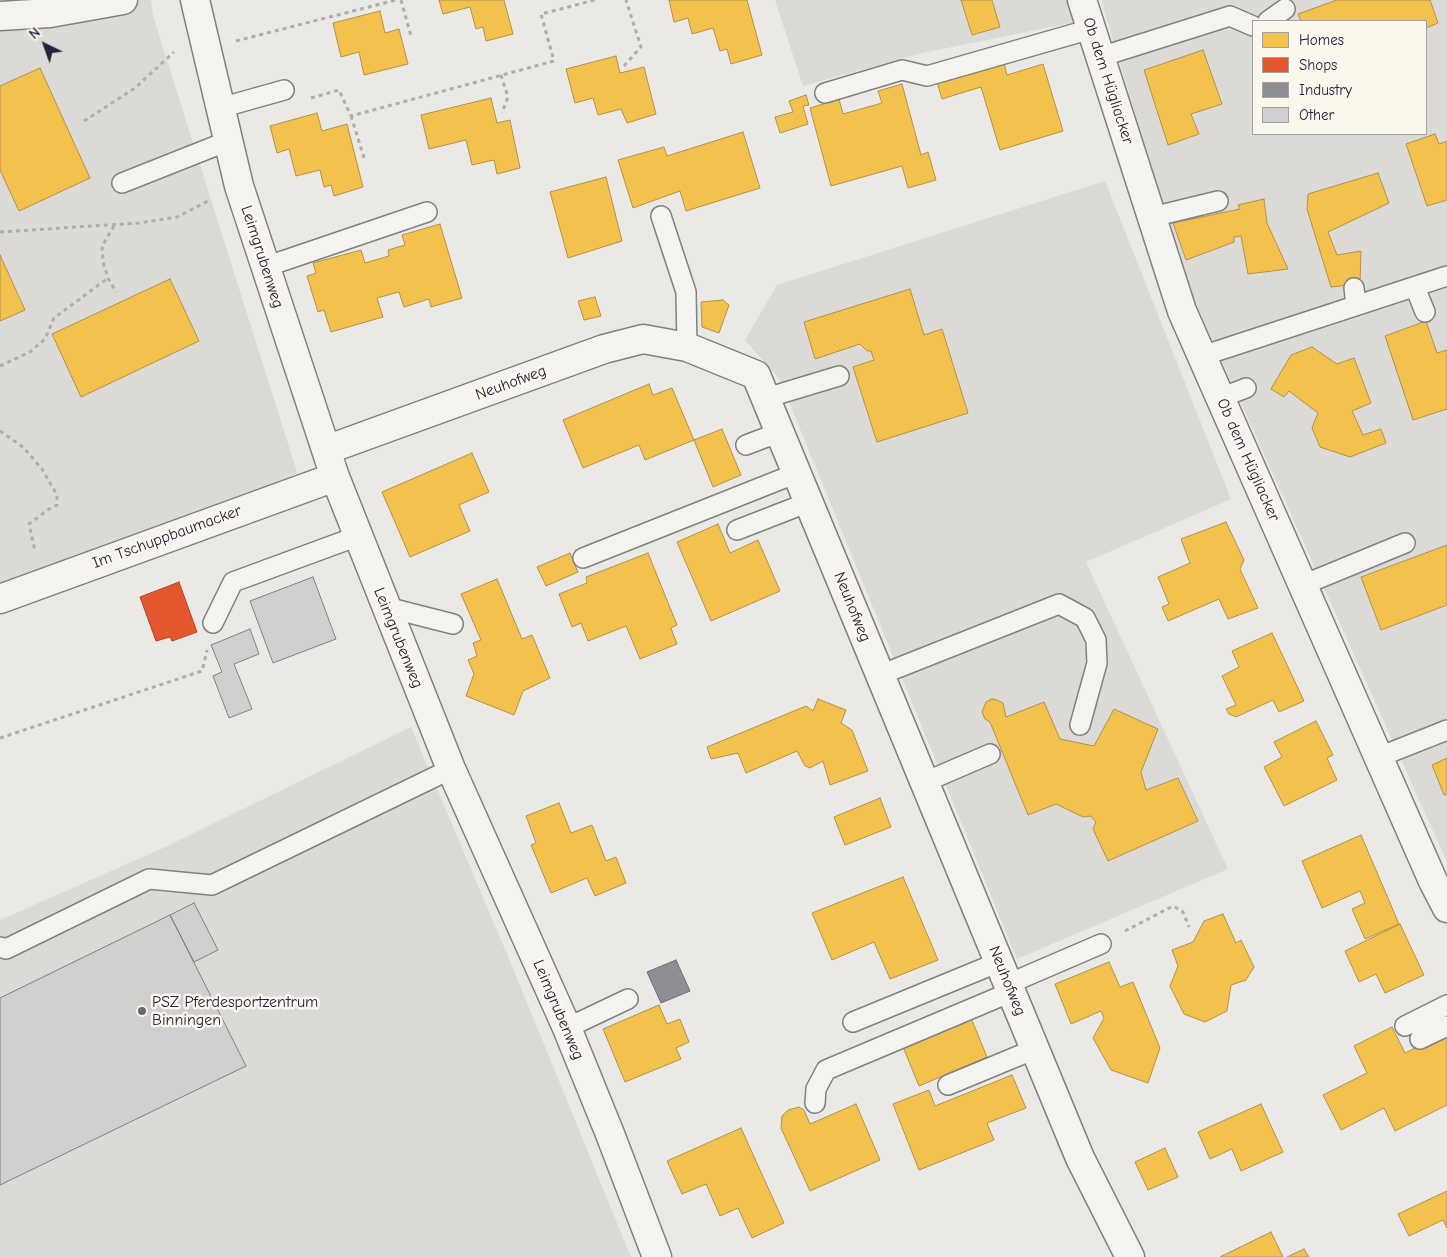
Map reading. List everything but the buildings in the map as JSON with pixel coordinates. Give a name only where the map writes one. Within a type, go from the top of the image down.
[{"type":"street","points":[[0,16],[50,12],[123,0]]},
{"type":"street","name":"Leimgrubenweg","points":[[195,0],[239,186],[335,477],[451,769],[567,1028],[657,1257]]},
{"type":"street","name":"Ob dem Hügliacker","points":[[1082,0],[1182,311],[1433,881],[1447,908]]},
{"type":"street","name":"Neuhofweg","points":[[326,450],[604,349],[643,339],[687,347],[756,375],[1080,1158],[1130,1257]]},
{"type":"street","name":"Im Tschuppbaumacker","points":[[0,599],[335,477]]},
{"type":"lane","points":[[1269,20],[1285,9]]},
{"type":"lane","points":[[1100,57],[1230,16],[1252,26]]},
{"type":"lane","points":[[825,93],[902,70],[927,76],[1091,29]]},
{"type":"lane","points":[[220,108],[284,90]]},
{"type":"lane","points":[[122,183],[228,140]]},
{"type":"lane","points":[[1152,217],[1218,201]]},
{"type":"lane","points":[[265,266],[428,212]]},
{"type":"lane","points":[[661,216],[686,292],[687,347]]},
{"type":"lane","points":[[1202,356],[1355,297],[1415,286],[1447,276]]},
{"type":"lane","points":[[1415,286],[1425,312]]},
{"type":"lane","points":[[766,398],[839,376]]},
{"type":"lane","points":[[1220,398],[1246,388]]},
{"type":"lane","points":[[746,445],[780,432]]},
{"type":"lane","points":[[583,558],[797,473]]},
{"type":"lane","points":[[737,530],[809,502]]},
{"type":"lane","points":[[213,623],[233,582],[358,536]]},
{"type":"lane","points":[[1303,585],[1405,543]]},
{"type":"lane","points":[[880,675],[1059,604],[1085,618],[1096,640],[1097,663],[1080,725]]},
{"type":"lane","points":[[386,607],[453,624]]},
{"type":"lane","points":[[1379,757],[1447,730]]},
{"type":"lane","points":[[925,782],[990,754]]},
{"type":"lane","points":[[0,947],[6,948],[149,879],[212,885],[451,769]]},
{"type":"lane","points":[[853,1022],[1006,979],[1101,944]]},
{"type":"lane","points":[[815,1103],[816,1089],[826,1070],[1006,979]]},
{"type":"lane","points":[[567,1028],[628,999]]},
{"type":"lane","points":[[1404,1026],[1447,1005]]},
{"type":"lane","points":[[1420,1039],[1447,1026]]},
{"type":"lane","points":[[948,1085],[1035,1049]]},
{"type":"path","points":[[84,121],[135,88],[204,38],[396,0]]},
{"type":"path","points":[[401,0],[411,36]]},
{"type":"path","points":[[351,116],[554,61],[541,14],[594,0]]},
{"type":"path","points":[[624,66],[641,47],[626,0]]},
{"type":"path","points":[[501,75],[508,97],[502,113]]},
{"type":"path","points":[[302,100],[339,90],[351,116],[365,161]]},
{"type":"path","points":[[0,232],[139,223],[177,217],[239,186]]},
{"type":"path","points":[[114,225],[102,246],[103,262],[108,278],[116,292]]},
{"type":"path","points":[[0,366],[30,352],[45,339],[54,318],[108,278]]},
{"type":"path","points":[[0,431],[23,447],[42,469],[57,496],[57,506],[49,509],[29,524],[45,582]]},
{"type":"path","points":[[0,738],[202,671],[213,623]]},
{"type":"path","points":[[1101,944],[1173,906],[1184,912],[1189,927]]},
{"type":"shaded area","points":[[0,0],[151,0],[153,16],[297,472],[287,482],[0,587]]},
{"type":"shaded area","points":[[775,0],[1069,0],[1076,22],[922,53],[803,86]]},
{"type":"shaded area","points":[[1101,0],[1447,0],[1447,862],[1251,425],[1189,293]]},
{"type":"shaded area","points":[[1105,181],[1231,499],[1086,562],[1228,869],[1017,959],[780,380],[745,340],[777,285]]},
{"type":"shaded area","points":[[411,727],[512,966],[631,1257],[0,1257],[0,920],[163,848]]},
{"type":"place","name":"PSZ Pferdesportzentrum Binningen","points":[[142,1011]]}]
